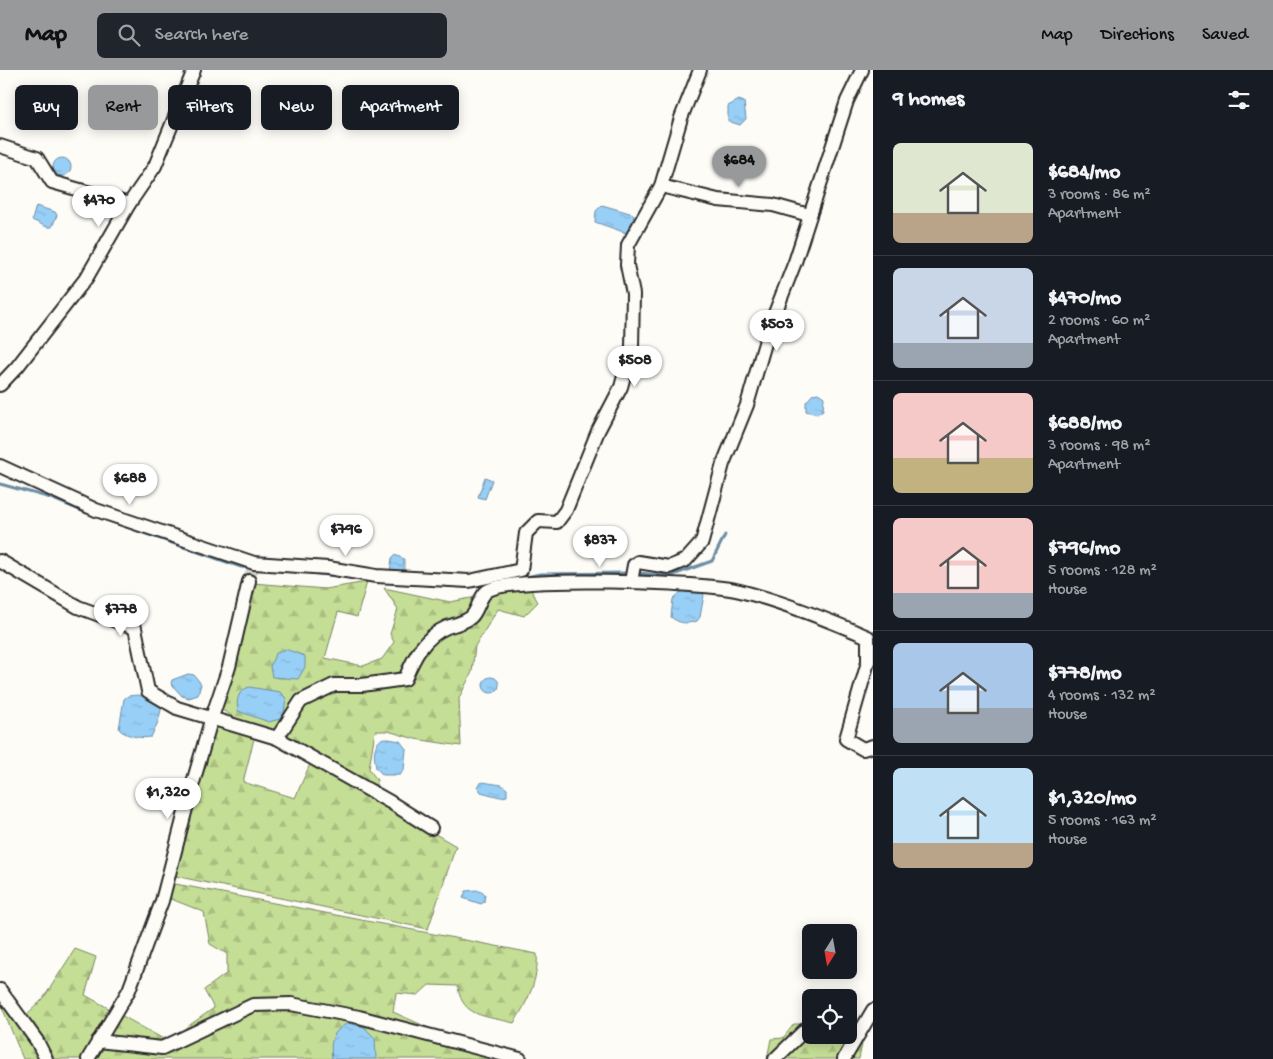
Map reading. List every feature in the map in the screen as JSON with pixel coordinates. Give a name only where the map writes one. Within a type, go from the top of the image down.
[{"type":"street","points":[[0,385],[17,367],[86,277],[129,204],[155,166],[194,70]]},
{"type":"street","points":[[0,466],[96,510],[254,563],[328,568],[376,576],[469,581],[521,570],[526,533],[538,521],[557,522],[566,510],[598,431],[621,387],[632,347],[633,294],[627,266],[628,245],[661,186],[681,118],[700,70]]},
{"type":"street","points":[[631,582],[634,565],[638,562],[669,568],[686,560],[702,542],[724,464],[747,406],[770,326],[795,262],[847,101],[862,70]]},
{"type":"street","points":[[0,146],[37,158],[52,182],[129,204]]},
{"type":"street","points":[[661,186],[718,200],[773,205],[809,215]]},
{"type":"street","points":[[0,561],[78,607],[135,628],[148,691],[177,708],[277,738],[390,802],[431,828]]},
{"type":"street","points":[[88,1059],[129,990],[146,950],[162,901],[212,717],[229,667],[249,581]]},
{"type":"street","points":[[277,738],[301,701],[334,685],[362,685],[405,678],[415,655],[434,632],[471,617],[485,592],[493,588],[538,583],[631,582],[738,590],[821,617],[868,636],[868,662],[846,739],[863,749],[873,746]]},
{"type":"street","points":[[0,990],[36,1041],[46,1059]]},
{"type":"street","points":[[98,1041],[162,1048],[253,1005],[291,1004],[359,1017],[520,1059]]},
{"type":"street","points":[[844,1059],[873,1010]]},
{"type":"street","points":[[857,1027],[862,1028]]},
{"type":"street","points":[[775,1059],[802,1033]]},
{"type":"green space","points":[[367,582],[357,617],[338,612],[325,658],[363,666],[382,659],[394,642],[390,634],[398,609],[384,588],[450,602],[529,587],[538,602],[524,616],[498,609],[475,646],[472,672],[459,698],[461,746],[415,739],[388,731],[375,731],[369,769],[377,780],[373,798],[456,846],[428,929],[170,875],[213,721],[255,735],[243,782],[295,798],[311,762],[222,710],[253,583],[325,589]]},
{"type":"green space","points":[[160,881],[537,954],[534,982],[514,1023],[486,1017],[470,1010],[460,996],[458,986],[429,985],[418,995],[396,993],[393,1012],[494,1057],[504,1059],[23,1059],[0,1002],[0,996],[24,1017],[43,999],[75,949],[96,957],[85,995],[167,1041],[214,1008],[204,990],[227,973],[227,954],[210,944],[204,912],[171,899],[153,921],[149,919]]},
{"type":"green space","points":[[794,1024],[802,1024],[802,1044],[857,1044],[857,1033],[865,1029],[859,1059],[767,1059],[771,1039],[783,1038]]},
{"type":"water","points":[[739,100],[744,102],[746,119],[740,125],[728,121],[728,106]]},
{"type":"water","points":[[62,158],[68,161],[71,167],[68,173],[62,176],[56,173],[53,167],[56,161]]},
{"type":"water","points":[[602,205],[633,214],[635,225],[629,234],[595,222],[596,211]]},
{"type":"water","points":[[36,206],[55,212],[57,215],[52,227],[47,227],[32,220]]},
{"type":"water","points":[[818,393],[824,397],[823,410],[817,414],[806,411],[806,402],[813,394]]},
{"type":"water","points":[[485,477],[492,480],[485,499],[478,497]]},
{"type":"water","points":[[395,555],[404,559],[404,571],[401,574],[390,572],[392,558]]},
{"type":"water","points":[[682,591],[700,591],[704,595],[700,617],[697,621],[684,623],[671,617],[673,599]]},
{"type":"water","points":[[285,649],[305,656],[305,667],[298,679],[272,677],[270,667],[275,654]]},
{"type":"water","points":[[188,674],[194,675],[201,684],[198,695],[189,698],[182,696],[171,684],[172,680]]},
{"type":"water","points":[[491,677],[499,685],[491,693],[483,685]]},
{"type":"water","points":[[249,687],[280,692],[286,698],[284,713],[280,719],[269,722],[238,711],[237,703],[240,693]]},
{"type":"water","points":[[138,695],[151,698],[162,706],[158,722],[151,737],[134,736],[119,729],[124,699],[128,696]]},
{"type":"water","points":[[383,738],[400,741],[406,749],[404,770],[400,775],[383,775],[376,768],[375,747]]},
{"type":"water","points":[[482,782],[502,785],[507,789],[507,796],[500,797],[481,792],[477,786]]},
{"type":"water","points":[[477,890],[485,894],[484,902],[481,904],[463,898],[466,891]]},
{"type":"water","points":[[348,1023],[364,1027],[375,1038],[376,1059],[332,1059],[331,1047],[333,1038],[342,1026]]},
{"type":"waterway","points":[[0,484],[51,498],[87,513]]},
{"type":"waterway","points":[[95,516],[241,567],[277,571]]},
{"type":"waterway","points":[[637,573],[670,576],[712,561],[725,535]]},
{"type":"waterway","points":[[309,573],[347,577]]},
{"type":"waterway","points":[[522,578],[540,574],[630,573]]},
{"type":"waterway","points":[[395,583],[466,587]]},
{"type":"waterway","points":[[475,586],[489,584]]},
{"type":"tunnel","points":[[249,581],[254,563]]}]
